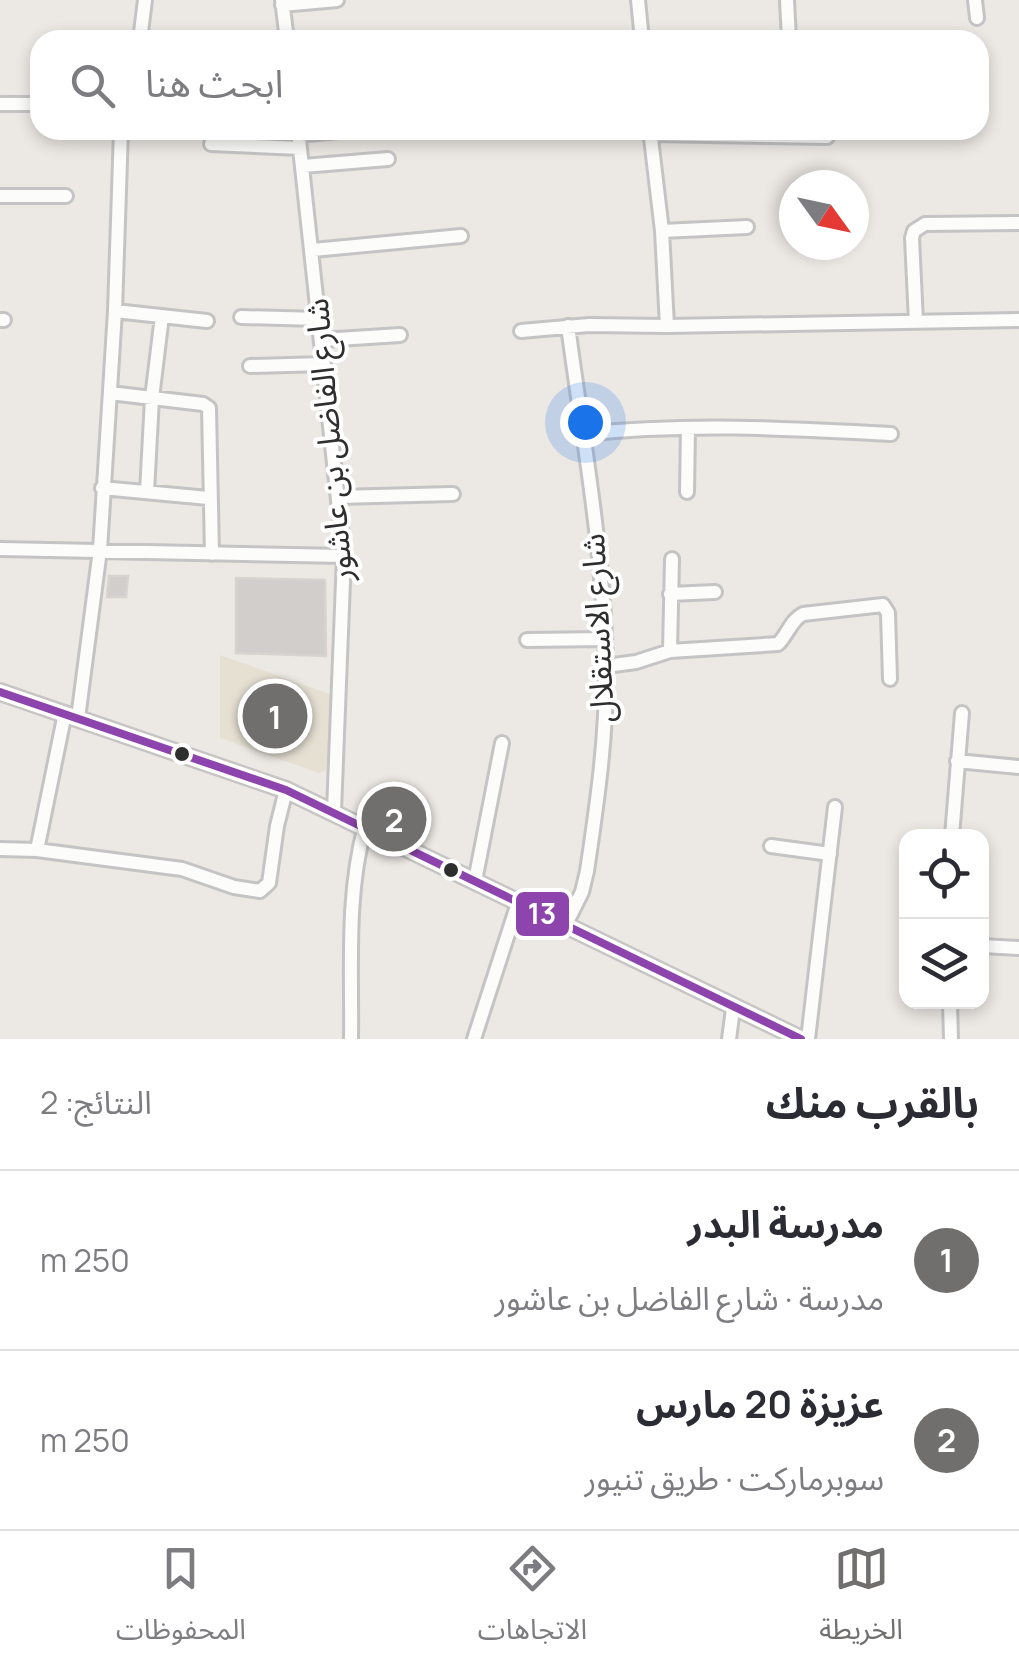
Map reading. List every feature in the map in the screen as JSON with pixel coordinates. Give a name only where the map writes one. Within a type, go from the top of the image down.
[{"type":"main road","points":[[0,692],[334,810],[733,1009],[804,1039]]},
{"type":"street","points":[[141,30],[145,0]]},
{"type":"street","points":[[286,30],[282,2],[336,0]]},
{"type":"street","points":[[638,0],[641,30]]},
{"type":"street","points":[[787,0],[788,30]]},
{"type":"street","points":[[975,0],[976,18]]},
{"type":"street","points":[[0,104],[30,104]]},
{"type":"street","points":[[38,850],[72,716],[100,550],[121,140]]},
{"type":"street","points":[[211,144],[270,140]]},
{"type":"street","name":"شارع الفاضل بن عاشور","points":[[299,140],[344,556],[334,810]]},
{"type":"street","points":[[652,140],[667,326]]},
{"type":"street","points":[[303,166],[388,159]]},
{"type":"street","points":[[0,196],[66,196]]},
{"type":"street","points":[[916,322],[912,238],[917,228],[925,224],[1019,223]]},
{"type":"street","points":[[662,232],[747,227]]},
{"type":"street","points":[[313,250],[461,236]]},
{"type":"street","points":[[115,311],[208,321]]},
{"type":"street","points":[[147,492],[152,398],[162,316]]},
{"type":"street","points":[[241,317],[320,319]]},
{"type":"street","points":[[521,331],[568,326],[1019,320]]},
{"type":"street","name":"شارع الاستقلال","points":[[565,926],[587,872],[602,744],[606,666],[568,326]]},
{"type":"street","points":[[322,340],[400,334]]},
{"type":"street","points":[[250,366],[324,364]]},
{"type":"street","points":[[110,394],[203,404],[209,408],[212,554]]},
{"type":"street","points":[[582,434],[763,427],[891,434]]},
{"type":"street","points":[[688,428],[688,492]]},
{"type":"street","points":[[102,488],[208,498]]},
{"type":"street","points":[[338,497],[452,494]]},
{"type":"street","points":[[0,549],[344,556]]},
{"type":"street","points":[[670,652],[672,559]]},
{"type":"street","points":[[670,594],[716,592]]},
{"type":"street","points":[[606,666],[670,652],[778,644],[803,614],[882,605],[888,612],[890,679]]},
{"type":"street","points":[[526,640],[604,639]]},
{"type":"street","points":[[952,829],[962,713]]},
{"type":"street","points":[[475,881],[502,743]]},
{"type":"street","points":[[957,761],[1019,767]]},
{"type":"street","points":[[0,849],[38,850],[182,869],[234,887],[260,891],[269,883],[276,826],[286,790]]},
{"type":"street","points":[[804,1039],[835,807]]},
{"type":"street","points":[[351,1039],[350,908],[356,857],[365,826]]},
{"type":"street","points":[[771,846],[830,854]]},
{"type":"street","points":[[474,1039],[518,902]]},
{"type":"street","points":[[989,946],[1019,948]]},
{"type":"street","points":[[729,1039],[733,1009]]},
{"type":"street","points":[[950,1009],[950,1039]]},
{"type":"shaded area","points":[[220,655],[332,695],[326,770],[319,773],[220,738]]},
{"type":"building","points":[[109,576],[128,576],[126,597],[107,597]]},
{"type":"building","points":[[236,578],[325,580],[326,656],[236,653]]},
{"type":"transit line","name":"13","points":[[0,692],[286,790],[801,1039]]},
{"type":"place","name":"مدرسة البدر","points":[[275,716]]},
{"type":"place","name":"عزيزة 20 مارس","points":[[394,819]]}]
